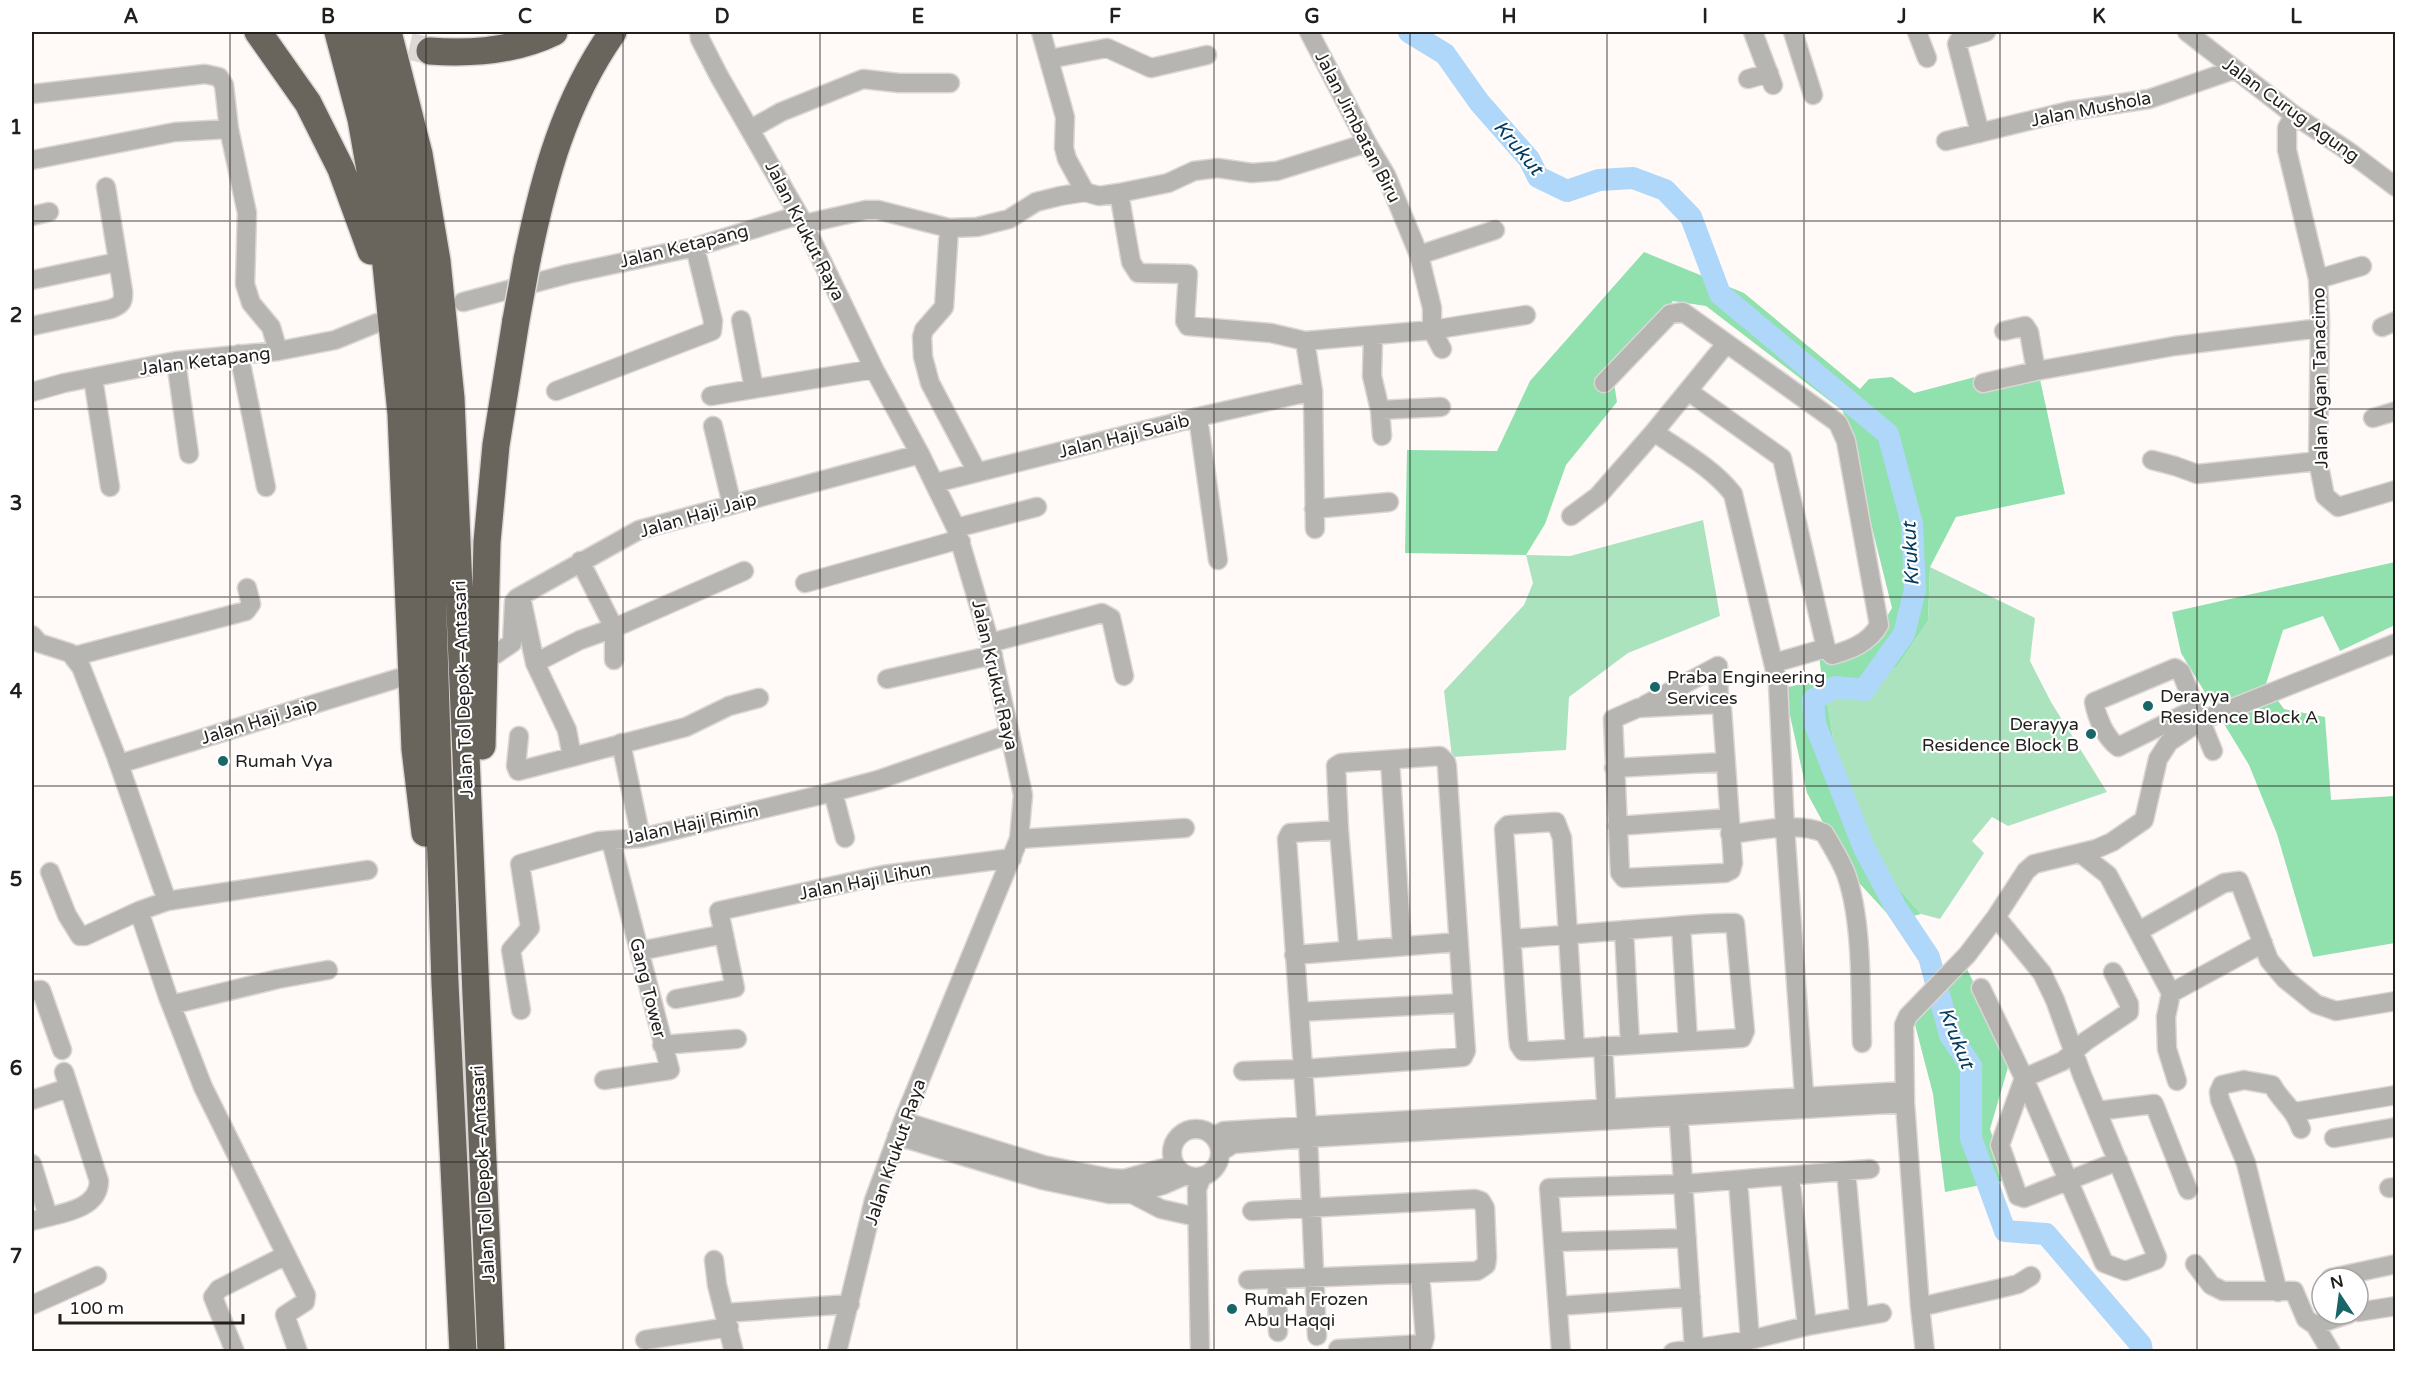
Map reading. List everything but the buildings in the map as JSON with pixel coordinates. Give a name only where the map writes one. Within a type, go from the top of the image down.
[{"type":"highway","points":[[258,32],[308,103],[341,169],[369,243],[397,363]]},
{"type":"highway","points":[[338,32],[361,119],[383,243],[397,363],[415,749],[445,983]]},
{"type":"highway","name":"Jalan Tol Depok–Antasari","points":[[363,32],[396,164],[412,264],[422,352],[427,438],[445,983],[463,1352]]},
{"type":"highway","name":"Jalan Tol Depok–Antasari","points":[[388,32],[419,154],[437,261],[451,398],[490,1352]]},
{"type":"highway","points":[[404,32],[419,154]]},
{"type":"highway","points":[[430,51],[457,53],[487,51],[519,44],[554,32]]},
{"type":"highway","points":[[473,964],[487,542],[496,445],[516,320],[542,189],[565,117],[593,59],[613,32]]},
{"type":"street","name":"Jalan Krukut Raya","points":[[699,32],[700,39],[714,66],[761,124],[874,369],[962,531],[992,649],[1023,795],[1019,839],[900,1129],[874,1200],[837,1352]]},
{"type":"street","points":[[1041,32],[1065,117],[1064,148],[1067,159],[1085,192]]},
{"type":"street","name":"Jalan Jimbatan Biru","points":[[1309,32],[1386,175],[1419,255],[1432,309],[1432,330]]},
{"type":"street","points":[[1748,79],[1771,79],[1752,32]]},
{"type":"street","points":[[1793,32],[1813,95]]},
{"type":"street","points":[[1917,32],[1927,58]]},
{"type":"street","points":[[1980,134],[1957,44],[1959,40],[1986,32]]},
{"type":"street","name":"Jalan Curug Agung","points":[[2194,34],[2234,70],[2294,116],[2348,151],[2396,187]]},
{"type":"street","points":[[1049,58],[1107,48],[1151,68],[1207,55]]},
{"type":"street","name":"Jalan Mushola","points":[[1946,141],[2069,111],[2149,99],[2234,70]]},
{"type":"street","points":[[32,94],[214,74],[219,76],[224,85],[229,129],[247,213],[245,284],[251,303],[271,327],[278,351]]},
{"type":"street","points":[[761,124],[781,112],[863,79],[899,83],[950,82]]},
{"type":"street","name":"Jalan Agan Tanacimo","points":[[2294,116],[2287,128],[2287,150],[2318,279],[2320,328],[2318,461],[2325,496],[2338,507],[2396,490]]},
{"type":"street","points":[[32,160],[175,132],[229,129]]},
{"type":"street","name":"Jalan Ketapang","points":[[464,302],[568,274],[696,247],[805,220],[878,210],[949,228],[977,227],[1009,219],[1036,202],[1085,192],[1099,196],[1119,193],[1168,183],[1194,171],[1218,168],[1252,173],[1277,171],[1367,143]]},
{"type":"street","points":[[32,326],[120,305],[123,291],[106,187]]},
{"type":"street","points":[[1119,193],[1130,256],[1138,273],[1188,274],[1185,321],[1188,326],[1271,333],[1305,341],[1373,337],[1526,315]]},
{"type":"street","points":[[949,228],[944,307],[924,330],[923,357],[930,383],[971,473]]},
{"type":"street","points":[[1419,255],[1495,230]]},
{"type":"street","points":[[556,391],[712,331],[712,321],[696,247]]},
{"type":"street","points":[[32,280],[117,262]]},
{"type":"street","points":[[2318,279],[2362,267]]},
{"type":"street","points":[[1604,383],[1674,312],[1683,312],[1838,423],[1846,441],[1879,626],[1875,633],[1854,648],[1832,655],[1826,648],[1782,458],[1688,391]]},
{"type":"street","points":[[741,320],[754,389]]},
{"type":"street","name":"Jalan Ketapang","points":[[32,392],[176,361],[278,351],[335,340],[377,323]]},
{"type":"street","points":[[2004,331],[2025,326],[2029,332],[2036,371]]},
{"type":"street","points":[[1983,383],[2175,346],[2320,328]]},
{"type":"street","points":[[1432,330],[1442,349]]},
{"type":"street","points":[[1373,337],[1372,376],[1380,410],[1382,436]]},
{"type":"street","points":[[1305,341],[1313,391],[1315,529]]},
{"type":"street","points":[[1571,516],[1598,496],[1726,344]]},
{"type":"street","points":[[239,354],[266,487]]},
{"type":"street","points":[[176,361],[189,454]]},
{"type":"street","points":[[711,396],[874,369]]},
{"type":"street","points":[[93,378],[111,487]]},
{"type":"street","name":"Jalan Haji Suaib","points":[[935,483],[1198,417],[1313,391]]},
{"type":"street","points":[[1380,410],[1441,407]]},
{"type":"street","points":[[2373,418],[2396,411]]},
{"type":"street","points":[[1198,417],[1218,560]]},
{"type":"street","points":[[713,426],[732,505]]},
{"type":"street","points":[[1654,432],[1712,473],[1733,494],[1774,663],[1780,700],[1785,828],[1804,1102]]},
{"type":"street","name":"Jalan Haji Jaip","points":[[521,594],[639,530],[920,454]]},
{"type":"street","points":[[2152,460],[2197,474],[2318,461]]},
{"type":"street","points":[[1314,509],[1389,502]]},
{"type":"street","points":[[805,583],[950,542],[962,531],[995,518],[1037,507]]},
{"type":"street","points":[[580,561],[614,628],[614,660]]},
{"type":"street","points":[[535,663],[580,640],[614,628],[744,571]]},
{"type":"street","points":[[75,656],[246,611],[251,604],[248,588]]},
{"type":"street","points":[[496,654],[512,643],[514,602],[521,594]]},
{"type":"street","points":[[521,594],[535,663],[567,730],[572,757]]},
{"type":"street","points":[[887,679],[992,649],[1102,613],[1111,618],[1125,676]]},
{"type":"street","points":[[32,635],[39,643],[75,656],[81,667],[119,764],[167,901]]},
{"type":"street","points":[[2212,751],[2198,715],[2181,672],[2175,668],[2094,702],[2095,711],[2110,741],[2118,747],[2198,715],[2396,643]]},
{"type":"street","points":[[1774,663],[1826,648]]},
{"type":"street","points":[[1718,666],[1719,704],[1722,709],[1733,864],[1731,870],[1725,873],[1627,879],[1620,873],[1613,719],[1718,666]]},
{"type":"street","name":"Jalan Haji Jaip","points":[[119,764],[399,678]]},
{"type":"street","points":[[519,736],[516,766],[518,771],[686,727],[729,706],[759,698]]},
{"type":"street","points":[[1638,708],[1719,704]]},
{"type":"street","points":[[1925,1352],[1905,1097],[1904,1025],[1908,1016],[1967,955],[1996,917],[2026,871],[2034,864],[2080,853],[2112,842],[2144,820],[2158,759],[2169,742],[2198,715]]},
{"type":"street","name":"Jalan Haji Rimin","points":[[521,1010],[511,950],[530,928],[519,864],[599,841],[641,838],[833,792],[878,780],[1010,734]]},
{"type":"street","points":[[621,743],[641,838]]},
{"type":"street","points":[[1243,1071],[1303,1069],[1463,1057],[1466,1051],[1446,762],[1436,755],[1341,763],[1336,766],[1349,951]]},
{"type":"street","points":[[1390,760],[1402,946]]},
{"type":"street","points":[[1614,768],[1725,762]]},
{"type":"street","points":[[833,792],[845,838]]},
{"type":"street","points":[[1512,939],[1567,935],[1624,930],[1681,926],[1735,924],[1745,1031],[1742,1038],[1526,1052],[1519,1045],[1504,829],[1509,825],[1552,822],[1559,825],[1562,838],[1567,935],[1575,1048]]},
{"type":"street","points":[[1617,826],[1810,828],[1824,833],[1846,873],[1855,914],[1862,1042]]},
{"type":"street","points":[[1019,839],[1185,828]]},
{"type":"street","points":[[1317,1336],[1307,1132],[1287,839],[1290,833],[1339,830]]},
{"type":"street","name":"Gang Tower","points":[[604,1080],[670,1070],[611,841]]},
{"type":"street","points":[[2108,875],[2112,842]]},
{"type":"street","points":[[2080,853],[2108,875],[2171,993],[2166,1017],[2167,1049],[2177,1081]]},
{"type":"street","name":"Jalan Haji Lihun","points":[[724,934],[719,911],[883,875],[1012,858]]},
{"type":"street","points":[[50,872],[67,915],[77,933],[86,936],[140,910],[167,901],[368,870]]},
{"type":"street","points":[[2139,931],[2224,883],[2239,881],[2269,960],[2285,980],[2316,1004],[2336,1011],[2396,1001]]},
{"type":"street","points":[[140,910],[171,1005],[203,1087],[307,1297],[305,1302],[285,1316],[298,1352]]},
{"type":"street","points":[[1981,988],[2024,1078],[2104,1263],[2125,1271],[2156,1260],[2157,1257],[2097,1111],[2059,1009],[2042,973],[1996,917]]},
{"type":"street","points":[[1681,926],[1688,1041]]},
{"type":"street","points":[[1624,930],[1630,1044]]},
{"type":"street","points":[[640,951],[724,934],[735,988],[676,999]]},
{"type":"street","points":[[1294,955],[1458,942]]},
{"type":"street","points":[[2171,993],[2262,943]]},
{"type":"street","points":[[171,1005],[278,979],[328,970]]},
{"type":"street","points":[[2113,972],[2129,1004],[2129,1012],[2086,1041],[2063,1061],[2024,1078],[2000,1145],[2018,1196],[2024,1198],[2118,1161]]},
{"type":"street","points":[[32,992],[41,990],[62,1050]]},
{"type":"street","points":[[1299,1012],[1462,1003]]},
{"type":"street","points":[[662,1046],[737,1039]]},
{"type":"street","points":[[1603,1046],[1606,1114]]},
{"type":"street","points":[[32,1100],[66,1080],[99,1181],[99,1189],[90,1203],[40,1218],[32,1164]]},
{"type":"street","points":[[2278,1292],[2246,1163],[2220,1100],[2219,1092],[2222,1085],[2244,1080],[2269,1084],[2298,1121],[2396,1095]]},
{"type":"street","points":[[1126,1189],[1163,1185],[1208,1173],[1217,1164],[1217,1144],[1224,1131],[1307,1132],[1905,1097]]},
{"type":"street","points":[[2097,1111],[2154,1104],[2188,1190]]},
{"type":"street","points":[[1679,1110],[1694,1350]]},
{"type":"street","points":[[2334,1138],[2396,1126]]},
{"type":"street","points":[[900,1129],[1044,1165],[1110,1178],[1161,1209],[1197,1218]]},
{"type":"street","points":[[1200,1352],[1197,1218],[1190,1176],[1172,1159],[1173,1145],[1181,1133],[1201,1129],[1217,1144]]},
{"type":"street","points":[[1561,1352],[1549,1188],[1684,1184],[1870,1170]]},
{"type":"street","points":[[1846,1171],[1859,1316]]},
{"type":"street","points":[[1790,1176],[1807,1326]]},
{"type":"street","points":[[1738,1180],[1750,1340]]},
{"type":"street","points":[[1248,1280],[1477,1271],[1486,1265],[1485,1208],[1480,1201],[1252,1210]]},
{"type":"street","points":[[1553,1242],[1687,1238]]},
{"type":"street","points":[[235,1352],[213,1297],[219,1289],[286,1255]]},
{"type":"street","points":[[714,1260],[717,1285],[734,1352]]},
{"type":"street","points":[[2195,1264],[2217,1289],[2294,1291],[2306,1319],[2310,1322]]},
{"type":"street","points":[[2370,1270],[2396,1264]]},
{"type":"street","points":[[1338,1349],[1423,1344],[1425,1337],[1420,1274]]},
{"type":"street","points":[[32,1305],[97,1276]]},
{"type":"street","points":[[1920,1307],[2018,1284],[2031,1276]]},
{"type":"street","points":[[1277,1280],[1278,1332]]},
{"type":"street","points":[[1558,1306],[1691,1297]]},
{"type":"street","points":[[645,1340],[727,1320],[850,1304]]},
{"type":"street","points":[[2370,1310],[2396,1306]]},
{"type":"street","points":[[1673,1352],[1750,1340],[1807,1326],[1882,1313]]},
{"type":"street","points":[[2316,1326],[2331,1352]]},
{"type":"green space","points":[[1644,252],[1744,293],[1860,389],[1869,379],[1892,377],[1914,393],[2036,361],[2065,494],[1956,517],[1930,567],[1928,621],[1897,667],[1826,695],[1834,745],[1884,872],[1921,914],[1894,921],[1851,874],[1807,793],[1784,688],[1822,679],[1819,656],[1876,635],[1892,608],[1843,411],[1706,306],[1673,301],[1612,371],[1617,402],[1566,465],[1545,524],[1526,555],[1405,553],[1407,450],[1497,451],[1530,381]]},
{"type":"green space","points":[[1703,520],[1720,616],[1628,653],[1569,697],[1566,750],[1452,757],[1444,691],[1524,605],[1533,583],[1526,555],[1570,556]]},
{"type":"green space","points":[[2395,562],[2395,625],[2340,651],[2323,616],[2283,630],[2266,684],[2284,709],[2325,717],[2331,800],[2395,796],[2395,943],[2313,957],[2277,834],[2249,765],[2181,653],[2172,612]]},
{"type":"green space","points":[[1930,567],[2035,618],[2030,661],[2051,702],[2107,792],[2008,826],[1992,817],[1972,841],[1984,853],[1940,919],[1921,914],[1884,872],[1834,745],[1826,695],[1897,667],[1928,621]]},
{"type":"green space","points":[[1964,963],[2002,1040],[2009,1064],[1990,1129],[2007,1180],[1945,1192],[1933,1094],[1913,1017]]},
{"type":"waterway","name":"Krukut","points":[[1409,32],[1445,54],[1479,102],[1529,159],[1538,177],[1567,191],[1599,180],[1633,178],[1665,190],[1691,217],[1720,294],[1888,434],[1912,524],[1915,590],[1904,634],[1864,690],[1835,687],[1813,700],[1815,724],[1864,848],[1895,906],[1929,957],[1950,1035],[1971,1066],[1971,1138],[2005,1231],[2046,1234],[2141,1345],[2142,1352]]},
{"type":"tunnel","points":[[370,36],[430,51]]},
{"type":"place","name":"Praba Engineering Services","points":[[1655,687]]},
{"type":"place","name":"Derayya Residence Block A","points":[[2148,706]]},
{"type":"place","name":"Derayya Residence Block B","points":[[2091,734]]},
{"type":"place","name":"Rumah Vya","points":[[223,761]]},
{"type":"place","name":"Rumah Frozen Abu Haqqi","points":[[1232,1309]]}]
